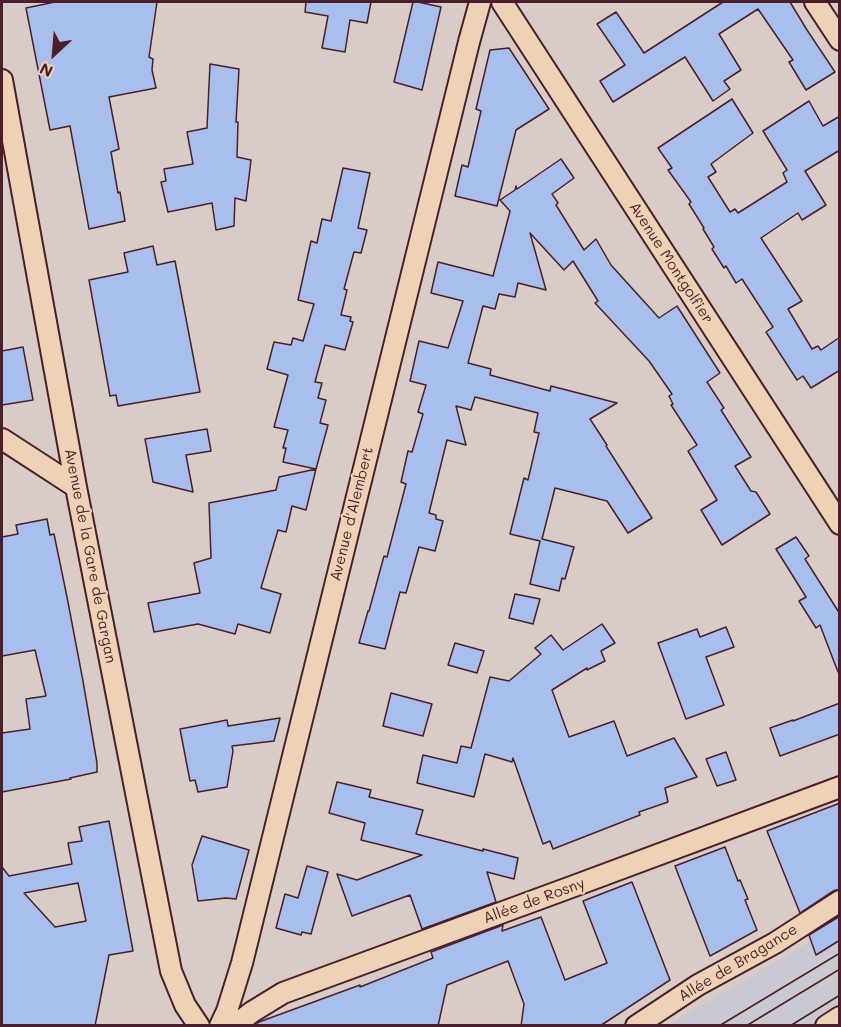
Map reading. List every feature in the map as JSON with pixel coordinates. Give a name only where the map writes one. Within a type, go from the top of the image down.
[{"type":"street","name":"Avenue d'Alembert","points":[[220,1026],[242,963],[480,2]]},
{"type":"street","name":"Avenue Montgolfier","points":[[502,2],[840,524]]},
{"type":"street","points":[[815,2],[840,40]]},
{"type":"street","name":"Avenue de la Gare de Gargan","points":[[2,81],[76,487],[171,971],[185,1005],[199,1026]]},
{"type":"street","points":[[2,439],[76,487]]},
{"type":"street","name":"Allée de Rosny","points":[[234,1026],[283,993],[840,787]]},
{"type":"street","name":"Allée de Bragance","points":[[636,1026],[698,985],[775,943],[840,900]]},
{"type":"street","points":[[826,1026],[840,1017]]},
{"type":"shaded area","points":[[839,925],[840,1024],[668,1026],[682,1016]]},
{"type":"building","points":[[55,2],[157,2],[149,57],[153,59],[152,70],[156,88],[109,97],[119,149],[111,152],[125,221],[89,229],[70,126],[50,130],[26,8]]},
{"type":"building","points":[[306,2],[371,2],[367,23],[350,20],[345,52],[322,48],[328,16],[305,12]]},
{"type":"building","points":[[413,2],[441,7],[422,90],[394,82]]},
{"type":"building","points":[[723,2],[790,2],[835,72],[806,90],[789,62],[793,60],[758,9],[719,34],[741,70],[724,81],[730,89],[713,101],[685,57],[613,102],[600,81],[625,65],[597,24],[616,12],[644,53]]},
{"type":"building","points":[[509,48],[549,109],[516,130],[497,206],[455,196],[462,165],[468,167],[481,111],[476,109],[490,50]]},
{"type":"building","points":[[210,64],[239,69],[237,157],[251,160],[246,201],[235,198],[234,226],[216,230],[212,203],[168,212],[161,182],[166,181],[164,169],[193,164],[187,132],[207,128]]},
{"type":"building","points":[[732,99],[753,133],[711,164],[716,172],[708,177],[730,212],[735,209],[738,213],[787,182],[783,173],[787,170],[763,131],[809,101],[823,126],[840,116],[840,150],[805,171],[826,205],[802,220],[798,213],[761,238],[802,301],[788,309],[812,349],[818,346],[821,350],[840,337],[840,370],[811,388],[803,376],[797,380],[766,332],[773,327],[742,279],[736,283],[726,266],[724,268],[689,204],[691,202],[668,170],[672,168],[658,148]]},
{"type":"building","points":[[561,159],[574,178],[552,194],[558,203],[556,205],[584,250],[596,239],[611,265],[659,318],[677,306],[720,373],[707,382],[724,408],[721,410],[751,457],[735,466],[751,491],[756,492],[770,514],[722,545],[701,510],[717,500],[688,451],[697,445],[671,405],[673,404],[669,396],[672,394],[649,361],[595,303],[598,301],[573,261],[564,270],[530,233],[546,290],[518,283],[515,297],[499,294],[495,309],[483,306],[468,363],[491,369],[490,375],[550,391],[551,386],[617,403],[590,419],[652,518],[628,533],[607,501],[555,488],[542,539],[574,547],[565,579],[562,578],[559,591],[530,584],[540,541],[510,534],[524,478],[528,480],[539,433],[534,432],[538,413],[475,397],[471,410],[456,406],[466,445],[447,440],[429,513],[443,521],[435,551],[419,547],[406,593],[400,592],[385,649],[359,643],[384,556],[387,557],[406,484],[401,482],[408,451],[412,452],[423,414],[418,412],[426,385],[410,381],[419,341],[448,348],[463,301],[431,293],[438,262],[493,276],[510,211],[500,200],[515,190],[516,186],[517,189]]},
{"type":"building","points":[[343,168],[370,173],[358,228],[367,230],[361,253],[354,252],[344,289],[347,290],[341,315],[351,317],[350,321],[353,322],[345,350],[325,345],[315,382],[322,383],[318,398],[326,400],[320,423],[328,425],[316,469],[283,462],[286,448],[283,448],[288,430],[274,427],[288,375],[267,369],[274,342],[291,345],[293,338],[303,341],[314,304],[298,300],[311,241],[317,243],[322,219],[331,221]]},
{"type":"building","points":[[153,246],[157,265],[175,261],[200,392],[118,406],[116,395],[110,396],[89,280],[128,272],[124,253]]},
{"type":"building","points":[[23,347],[33,400],[2,405],[2,351]]},
{"type":"building","points":[[207,429],[211,451],[186,455],[193,492],[153,482],[145,439]]},
{"type":"building","points":[[316,469],[306,510],[292,506],[286,532],[278,530],[261,588],[281,594],[270,633],[238,624],[235,634],[198,624],[154,632],[148,603],[200,593],[194,563],[211,558],[209,503],[276,490],[279,477]]},
{"type":"building","points":[[47,519],[50,535],[54,534],[67,597],[97,772],[2,792],[2,733],[30,729],[26,699],[46,696],[35,650],[2,656],[2,537],[18,534],[16,525]]},
{"type":"building","points":[[796,537],[809,556],[805,559],[840,614],[840,671],[838,672],[820,625],[816,628],[799,601],[806,597],[776,549]]},
{"type":"building","points":[[515,594],[540,599],[533,624],[509,618]]},
{"type":"building","points":[[602,624],[615,643],[601,651],[605,661],[587,670],[587,668],[552,690],[569,737],[614,721],[627,756],[674,738],[697,777],[665,788],[668,802],[553,849],[550,841],[543,844],[513,758],[512,762],[485,754],[474,797],[417,783],[423,755],[457,763],[461,746],[471,748],[490,677],[509,681],[541,654],[535,648],[551,635],[563,650]]},
{"type":"building","points":[[726,627],[734,647],[706,657],[724,705],[686,719],[658,643],[697,629],[700,637]]},
{"type":"building","points":[[455,643],[484,651],[477,673],[448,665]]},
{"type":"building","points":[[391,693],[432,704],[423,736],[383,726]]},
{"type":"building","points":[[840,703],[840,734],[780,756],[770,728]]},
{"type":"building","points":[[280,718],[274,741],[232,746],[227,787],[198,792],[195,780],[190,781],[180,729],[227,720],[228,726]]},
{"type":"building","points":[[726,752],[736,780],[717,786],[706,759]]},
{"type":"building","points":[[337,782],[371,790],[369,797],[423,810],[416,834],[518,858],[514,879],[487,872],[496,902],[422,929],[410,895],[352,916],[337,874],[357,880],[422,855],[361,840],[365,823],[329,813]]},
{"type":"building","points":[[840,803],[840,889],[833,891],[800,913],[767,831]]},
{"type":"building","points":[[109,821],[133,951],[109,955],[95,1026],[2,1026],[2,867],[9,876],[72,864],[68,843],[82,841],[79,827]],"holes":[[[78,883],[86,921],[55,927],[24,893]]]},
{"type":"building","points":[[202,836],[249,850],[236,899],[198,901],[192,865]]},
{"type":"building","points":[[725,847],[738,881],[740,880],[748,899],[745,900],[757,930],[710,956],[675,866]]},
{"type":"building","points":[[307,866],[328,872],[311,934],[302,932],[301,935],[276,928],[285,894],[298,898]]},
{"type":"building","points":[[632,882],[670,980],[600,1026],[521,1026],[524,1004],[508,961],[447,985],[438,1026],[258,1026],[259,1022],[360,985],[360,987],[433,958],[431,952],[503,925],[502,931],[541,917],[565,980],[607,963],[583,901]]},
{"type":"building","points":[[840,916],[840,940],[816,955],[809,935]]},
{"type":"tram line","points":[[719,1026],[840,953]]},
{"type":"tram line","points":[[746,1026],[840,969]]},
{"type":"tram line","points":[[790,1026],[840,995]]}]
